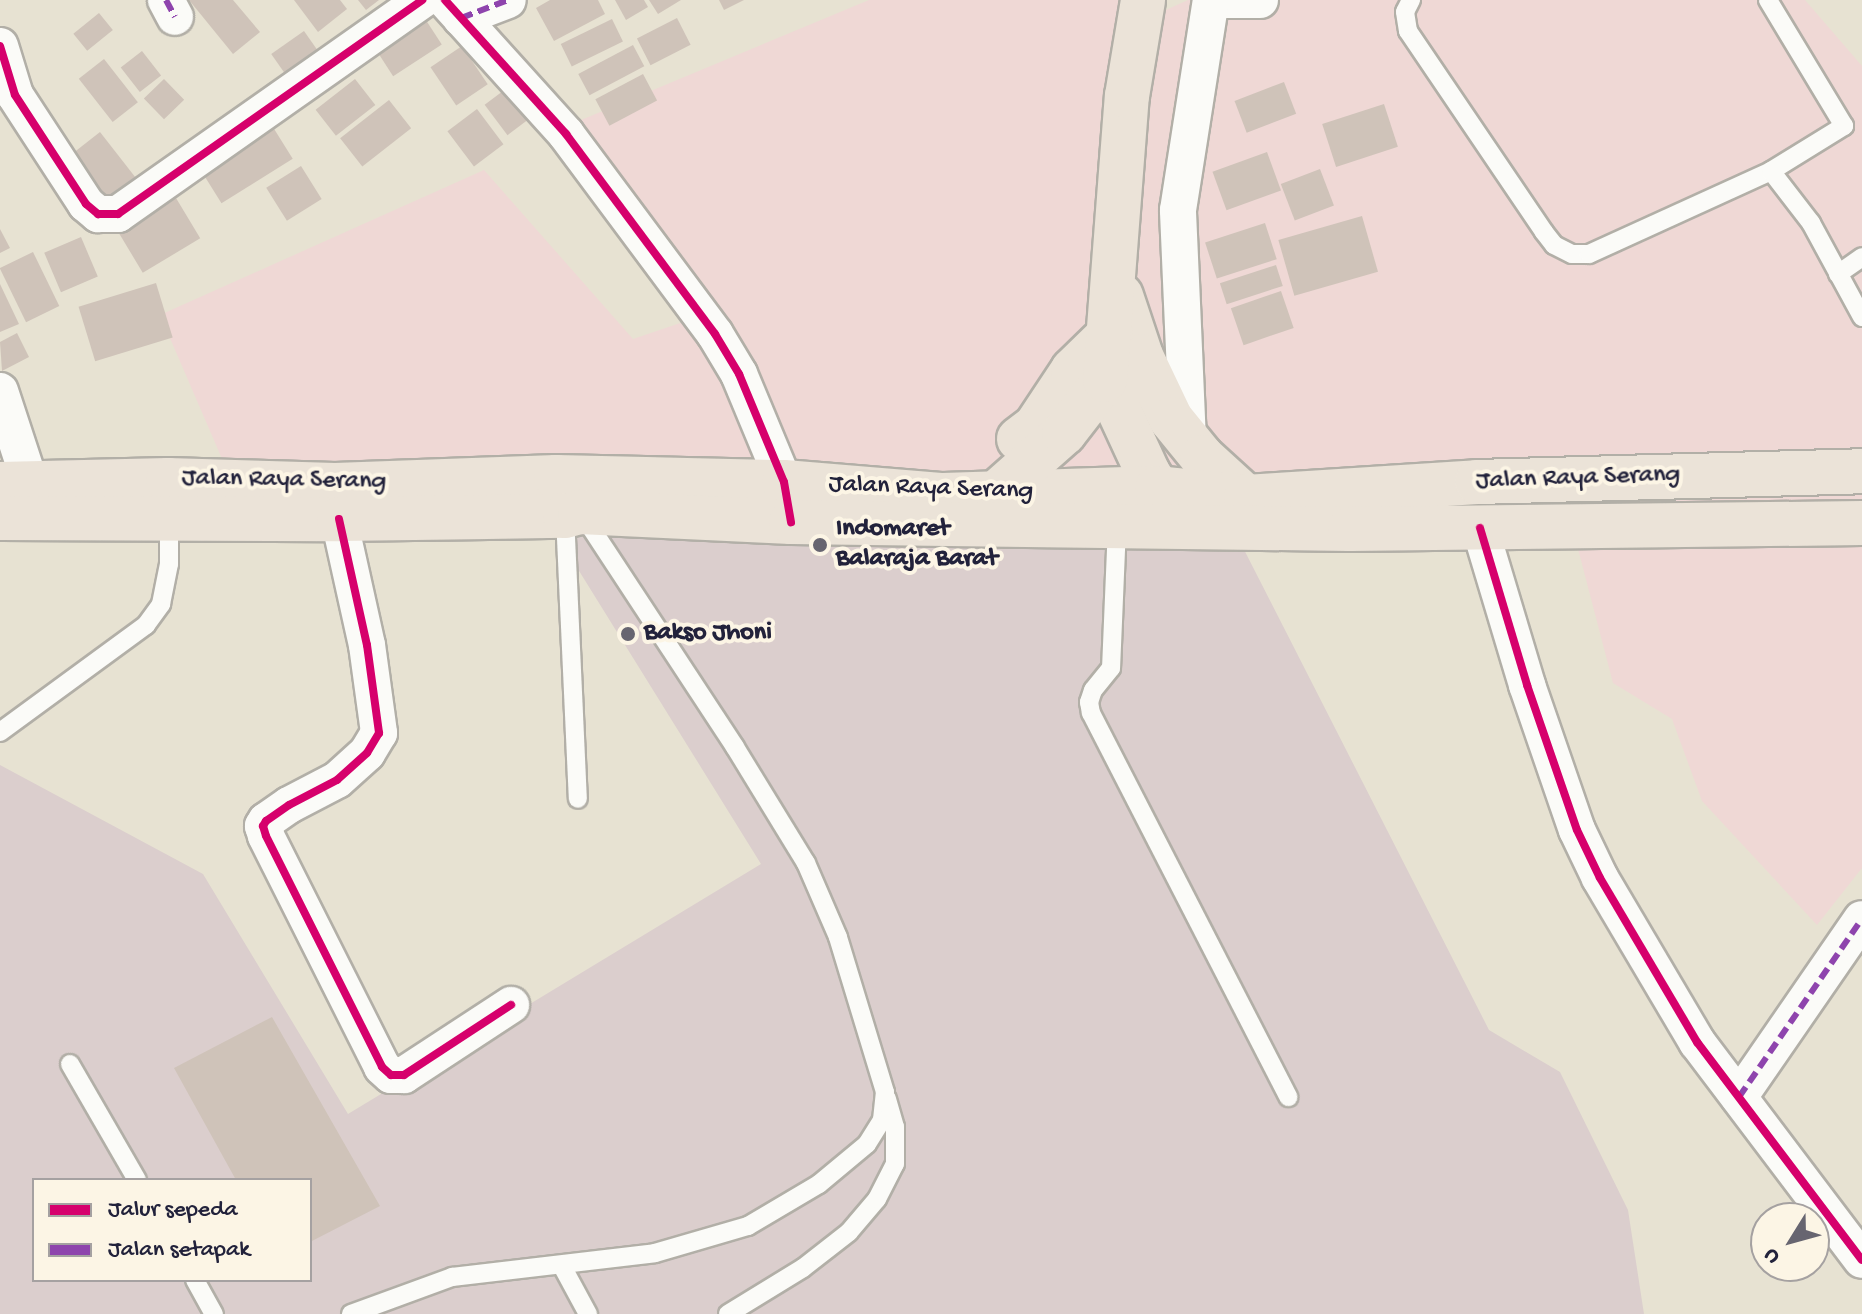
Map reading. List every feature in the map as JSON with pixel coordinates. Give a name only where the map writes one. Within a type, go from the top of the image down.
[{"type":"highway","points":[[997,494],[1064,433],[1105,380],[1127,96],[1143,0]]},
{"type":"highway","points":[[1113,275],[1156,390],[1171,419],[1188,441],[1246,497]]},
{"type":"highway","points":[[948,509],[1036,426],[1073,370],[1111,333]]},
{"type":"highway","points":[[1105,380],[1157,488],[1183,525]]},
{"type":"highway","name":"Jalan Raya Serang","points":[[948,509],[997,494],[1157,488],[1246,497],[1477,482],[1862,471]]},
{"type":"highway","points":[[1676,525],[1681,476]]},
{"type":"highway","name":"Jalan Raya Serang","points":[[15,484],[169,499],[788,502],[948,509],[1117,526],[1480,528],[1862,523]]},
{"type":"highway","name":"Jalan Raya Serang","points":[[0,518],[169,499]]},
{"type":"street","points":[[0,46],[15,95],[86,204],[98,214],[118,214],[422,0]]},
{"type":"street","points":[[453,9],[508,0]]},
{"type":"street","points":[[1188,441],[1178,210],[1211,0]]},
{"type":"street","points":[[1225,0],[1260,0]]},
{"type":"street","points":[[453,9],[566,134],[715,334],[739,374],[788,502]]},
{"type":"street","points":[[0,391],[15,484]]},
{"type":"street","points":[[337,502],[367,645],[379,733],[367,753],[337,780],[266,821],[263,826],[266,836],[382,1067],[391,1075],[404,1075],[511,1005]]},
{"type":"street","points":[[1480,528],[1527,685],[1577,830],[1600,878],[1697,1042],[1862,1260]]},
{"type":"street","points":[[1739,1097],[1862,919]]},
{"type":"lane","points":[[1411,0],[1405,12],[1408,31],[1544,232],[1554,245],[1572,254],[1589,254],[1771,171],[1862,118]]},
{"type":"lane","points":[[1768,0],[1844,126]]},
{"type":"lane","points":[[1771,171],[1811,223],[1862,317]]},
{"type":"lane","points":[[1838,274],[1862,257]]},
{"type":"lane","points":[[0,732],[146,625],[161,604],[169,564],[169,499]]},
{"type":"lane","points":[[567,502],[578,799]]},
{"type":"lane","points":[[567,502],[735,747],[806,863],[838,937],[895,1127],[895,1164],[877,1199],[849,1232],[814,1259],[728,1314]]},
{"type":"lane","points":[[1117,526],[1111,668],[1093,690],[1089,702],[1091,713],[1288,1097]]},
{"type":"lane","points":[[70,1064],[136,1178]]},
{"type":"lane","points":[[351,1314],[452,1277],[655,1253],[748,1226],[819,1184],[867,1144],[882,1120],[885,1092]]},
{"type":"lane","points":[[562,1266],[588,1314]]},
{"type":"lane","points":[[196,1282],[214,1314]]},
{"type":"shaded area","points":[[869,0],[1158,0],[1157,14],[1188,0],[1805,0],[1862,66],[1862,868],[1817,925],[1702,801],[1672,719],[1613,683],[1571,522],[558,537],[251,526],[160,315],[484,170],[633,339],[704,315],[574,123]]},
{"type":"shaded area","points":[[1234,530],[1489,1030],[1560,1072],[1628,1210],[1644,1314],[0,1314],[0,765],[203,874],[348,1114],[761,864],[558,537]]},
{"type":"building","points":[[189,0],[233,0],[260,32],[233,54]]},
{"type":"building","points":[[294,0],[340,0],[347,9],[318,32]]},
{"type":"building","points":[[358,0],[379,0],[366,10]]},
{"type":"building","points":[[550,0],[598,0],[605,14],[554,41],[536,8]]},
{"type":"building","points":[[615,0],[644,0],[648,7],[626,20]]},
{"type":"building","points":[[649,0],[681,0],[658,14]]},
{"type":"building","points":[[719,0],[744,0],[724,10]]},
{"type":"building","points":[[420,11],[442,45],[393,76],[371,43]]},
{"type":"building","points":[[99,13],[113,30],[87,51],[73,34]]},
{"type":"building","points":[[677,18],[691,45],[651,65],[637,38]]},
{"type":"building","points":[[612,19],[623,41],[572,66],[561,44]]},
{"type":"building","points":[[304,31],[323,58],[290,81],[271,54]]},
{"type":"building","points":[[633,45],[644,66],[590,95],[578,74]]},
{"type":"building","points":[[462,46],[488,84],[456,105],[430,67]]},
{"type":"building","points":[[142,51],[161,75],[140,92],[121,68]]},
{"type":"building","points":[[104,59],[138,102],[113,122],[79,79]]},
{"type":"building","points":[[643,74],[657,100],[609,126],[595,99]]},
{"type":"building","points":[[164,79],[184,100],[164,119],[144,98]]},
{"type":"building","points":[[355,79],[375,105],[336,136],[316,110]]},
{"type":"building","points":[[1284,82],[1296,114],[1247,133],[1235,101]]},
{"type":"building","points":[[511,85],[534,115],[508,135],[485,105]]},
{"type":"building","points":[[389,100],[411,128],[362,167],[340,138]]},
{"type":"building","points":[[1384,104],[1398,147],[1336,167],[1322,124]]},
{"type":"building","points":[[477,109],[503,144],[474,166],[447,131]]},
{"type":"building","points":[[271,124],[293,159],[221,203],[200,169]]},
{"type":"building","points":[[100,132],[136,178],[107,200],[72,154]]},
{"type":"building","points":[[1267,152],[1281,191],[1227,210],[1212,172]]},
{"type":"building","points":[[301,166],[322,199],[287,221],[266,188]]},
{"type":"building","points":[[1320,169],[1334,205],[1295,220],[1281,184]]},
{"type":"building","points":[[176,198],[200,238],[143,273],[119,233]]},
{"type":"building","points":[[1362,216],[1378,272],[1294,296],[1278,240]]},
{"type":"building","points":[[1265,223],[1277,259],[1217,279],[1205,242]]},
{"type":"building","points":[[0,229],[10,248],[0,253]]},
{"type":"building","points":[[81,237],[98,277],[61,292],[44,253]]},
{"type":"building","points":[[33,252],[59,306],[26,322],[0,268]]},
{"type":"building","points":[[1276,265],[1283,286],[1227,304],[1220,283]]},
{"type":"building","points":[[156,283],[173,338],[95,361],[79,307]]},
{"type":"building","points":[[0,284],[19,324],[0,332]]},
{"type":"building","points":[[1281,291],[1294,328],[1244,345],[1231,308]]},
{"type":"building","points":[[17,333],[29,357],[2,371],[0,342]]},
{"type":"building","points":[[272,1017],[380,1206],[312,1241],[312,1178],[235,1178],[174,1068]]},
{"type":"marked path","points":[[166,0],[175,17]]},
{"type":"marked path","points":[[461,18],[508,0]]},
{"type":"marked path","points":[[1739,1097],[1862,919]]},
{"type":"cycle path","points":[[0,46],[15,95],[86,204],[98,214],[118,214],[422,0]]},
{"type":"cycle path","points":[[445,0],[566,134],[715,334],[739,374],[784,482],[791,522]]},
{"type":"cycle path","points":[[339,519],[367,645],[379,733],[367,753],[337,780],[266,821],[263,826],[266,836],[382,1067],[391,1075],[404,1075],[511,1005]]},
{"type":"cycle path","points":[[1480,528],[1527,685],[1577,830],[1600,878],[1697,1042],[1862,1260]]},
{"type":"place","name":"Indomaret Balaraja Barat","points":[[820,545]]},
{"type":"place","name":"Bakso Jhoni","points":[[628,634]]}]
